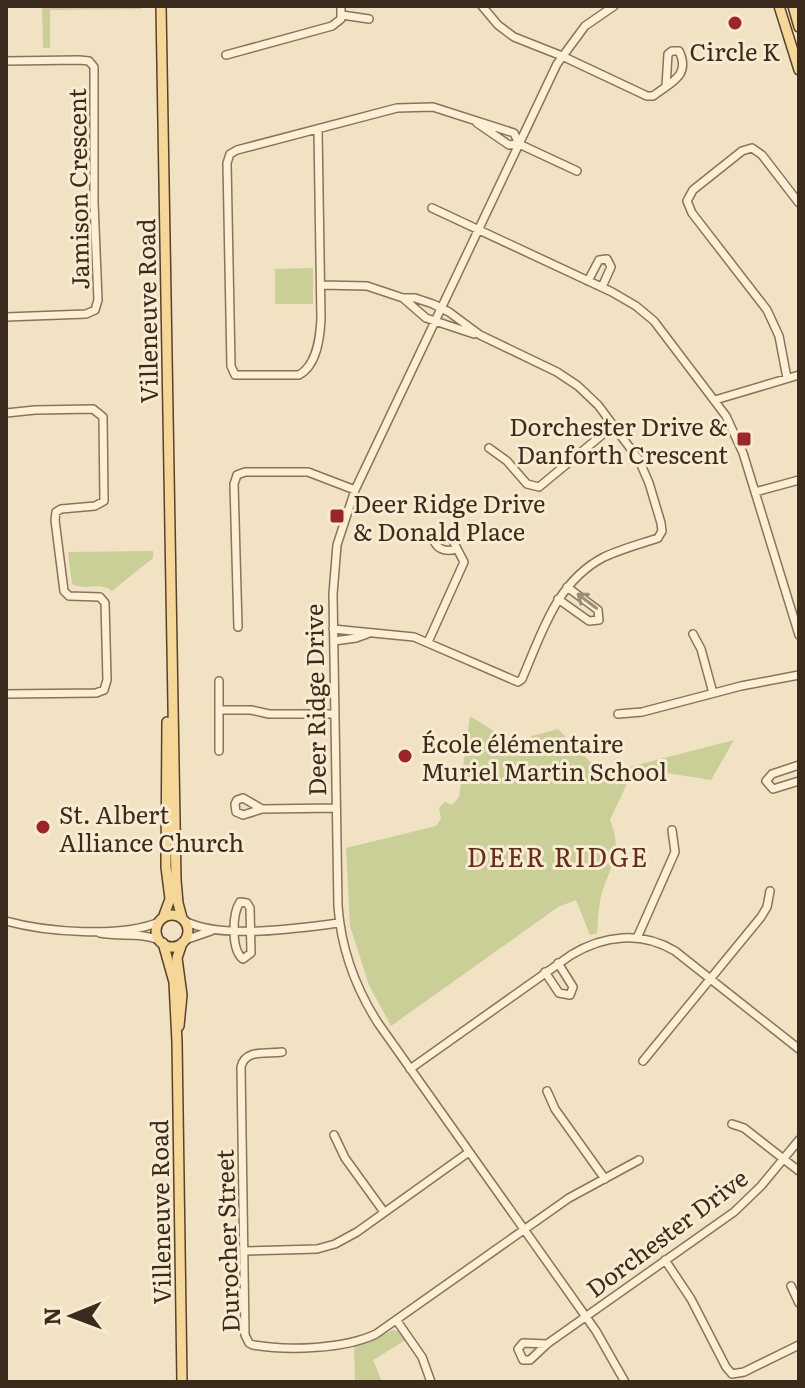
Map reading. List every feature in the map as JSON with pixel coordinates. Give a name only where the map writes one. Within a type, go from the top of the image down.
[{"type":"main road","name":"Villeneuve Road","points":[[161,6],[177,893],[184,919]]},
{"type":"main road","points":[[779,6],[799,70]]},
{"type":"main road","points":[[793,6],[799,27]]},
{"type":"main road","name":"Villeneuve Road","points":[[161,920],[170,899],[166,860],[170,614]]},
{"type":"main road","points":[[171,915],[184,919],[188,928],[184,942],[173,947],[161,942],[156,931],[161,920],[171,915]]},
{"type":"main road","name":"Villeneuve Road","points":[[161,942],[174,982],[177,1042],[182,1382]]},
{"type":"main road","name":"Villeneuve Road","points":[[177,1042],[182,995],[177,958],[184,942]]},
{"type":"street","points":[[226,55],[332,26],[342,15],[341,6]]},
{"type":"street","points":[[482,6],[510,35],[647,96],[653,96],[666,86],[681,74],[684,68],[681,53],[677,50],[668,54],[666,86]]},
{"type":"street","name":"Deer Ridge Drive","points":[[614,6],[585,26],[562,56],[355,490],[344,519],[336,555],[333,629],[339,923],[360,992],[410,1069],[587,1317],[625,1382]]},
{"type":"street","points":[[342,15],[369,19]]},
{"type":"street","name":"Jamison Crescent","points":[[6,61],[82,60],[89,61],[94,67],[98,300],[95,310],[86,314],[6,317]]},
{"type":"street","points":[[318,130],[319,337],[306,371],[295,376],[233,374],[230,351],[228,157],[237,150],[410,106],[441,109],[514,133],[519,144],[577,171]]},
{"type":"street","points":[[787,378],[779,336],[767,310],[692,213],[687,201],[693,190],[742,151],[752,148],[758,151],[799,203]]},
{"type":"street","points":[[432,208],[602,287],[649,316],[715,400],[735,433],[799,635]]},
{"type":"street","points":[[588,281],[598,262],[607,259],[611,267],[602,287]]},
{"type":"street","points":[[321,285],[360,285],[403,298],[415,298],[441,308],[480,335],[568,379],[588,394],[614,425],[644,472],[662,531],[658,538],[602,558],[567,587],[558,599],[518,682],[428,642],[400,634],[367,634],[334,641]]},
{"type":"street","points":[[403,298],[410,307],[435,322],[480,335]]},
{"type":"street","points":[[715,400],[799,375]]},
{"type":"street","points":[[6,413],[93,409],[103,417],[104,501],[95,506],[61,509],[56,512],[55,520],[64,591],[69,596],[100,597],[105,603],[107,680],[104,690],[96,693],[6,694]]},
{"type":"street","points":[[489,448],[507,461],[529,486],[539,487],[614,425]]},
{"type":"street","points":[[238,627],[234,484],[237,475],[245,472],[308,472],[355,490]]},
{"type":"street","points":[[755,492],[799,480]]},
{"type":"street","points":[[428,642],[464,567],[462,555],[456,549]]},
{"type":"street","points":[[558,599],[589,621],[599,620],[598,610],[567,587]]},
{"type":"street","points":[[333,629],[357,630],[367,634]]},
{"type":"street","points":[[693,634],[701,649],[713,693]]},
{"type":"street","points":[[618,714],[642,712],[799,675]]},
{"type":"street","points":[[219,681],[219,751]]},
{"type":"street","points":[[219,710],[335,714]]},
{"type":"street","points":[[799,765],[772,774],[766,781],[773,789],[799,781]]},
{"type":"street","points":[[262,809],[336,808]]},
{"type":"street","points":[[637,938],[675,852],[672,830]]},
{"type":"street","points":[[643,1061],[761,917],[770,891]]},
{"type":"street","points":[[244,902],[250,908],[251,929],[251,953],[243,959],[236,951],[236,930],[237,905],[244,902]]},
{"type":"street","points":[[184,919],[213,930],[339,923]]},
{"type":"street","points":[[6,921],[51,930],[94,931],[140,928],[161,920]]},
{"type":"street","points":[[184,942],[213,930]]},
{"type":"street","points":[[94,931],[118,936],[144,935],[161,942]]},
{"type":"street","points":[[410,1069],[558,963],[596,942],[637,938],[675,951],[799,1049]]},
{"type":"street","points":[[545,972],[559,993],[570,995],[572,984],[558,963]]},
{"type":"street","name":"Durocher Street","points":[[282,1052],[249,1054],[241,1063],[245,1335],[253,1345],[349,1344],[376,1334],[569,1198],[639,1160]]},
{"type":"street","points":[[547,1091],[555,1109],[605,1179]]},
{"type":"street","points":[[732,1124],[744,1128],[799,1171]]},
{"type":"street","points":[[334,1135],[345,1158],[384,1212]]},
{"type":"street","name":"Dorchester Drive","points":[[547,1344],[740,1207],[799,1140]]},
{"type":"street","points":[[244,1251],[327,1247],[357,1232],[469,1152]]},
{"type":"street","points":[[665,1260],[691,1299],[732,1374],[741,1374],[799,1345]]},
{"type":"street","points":[[791,1286],[799,1303]]},
{"type":"street","points":[[397,1321],[422,1357],[431,1382]]},
{"type":"green space","points":[[42,6],[141,6],[141,9],[50,10],[50,48],[43,48]]},
{"type":"green space","points":[[313,268],[313,304],[275,304],[275,269]]},
{"type":"green space","points":[[153,551],[153,558],[112,591],[72,584],[68,552]]},
{"type":"green space","points":[[470,716],[511,742],[558,729],[602,774],[734,740],[711,780],[654,771],[630,777],[610,820],[615,853],[600,901],[597,933],[590,935],[576,900],[558,907],[391,1026],[369,985],[350,926],[346,848],[436,826],[441,819],[439,808],[445,802],[452,805],[459,797]]},
{"type":"green space","points":[[393,1330],[401,1332],[406,1340],[373,1360],[382,1382],[355,1382],[354,1347]]},
{"type":"place","name":"Circle K","points":[[735,23]]},
{"type":"place","name":"Dorchester Drive & Danforth Crescent","points":[[744,439]]},
{"type":"place","name":"Deer Ridge Drive & Donald Place","points":[[337,516]]},
{"type":"place","name":"École élémentaire Muriel Martin School","points":[[405,756]]},
{"type":"place","name":"St. Albert Alliance Church","points":[[43,827]]},
{"type":"district","name":"DEER RIDGE","points":[[558,855]]}]
